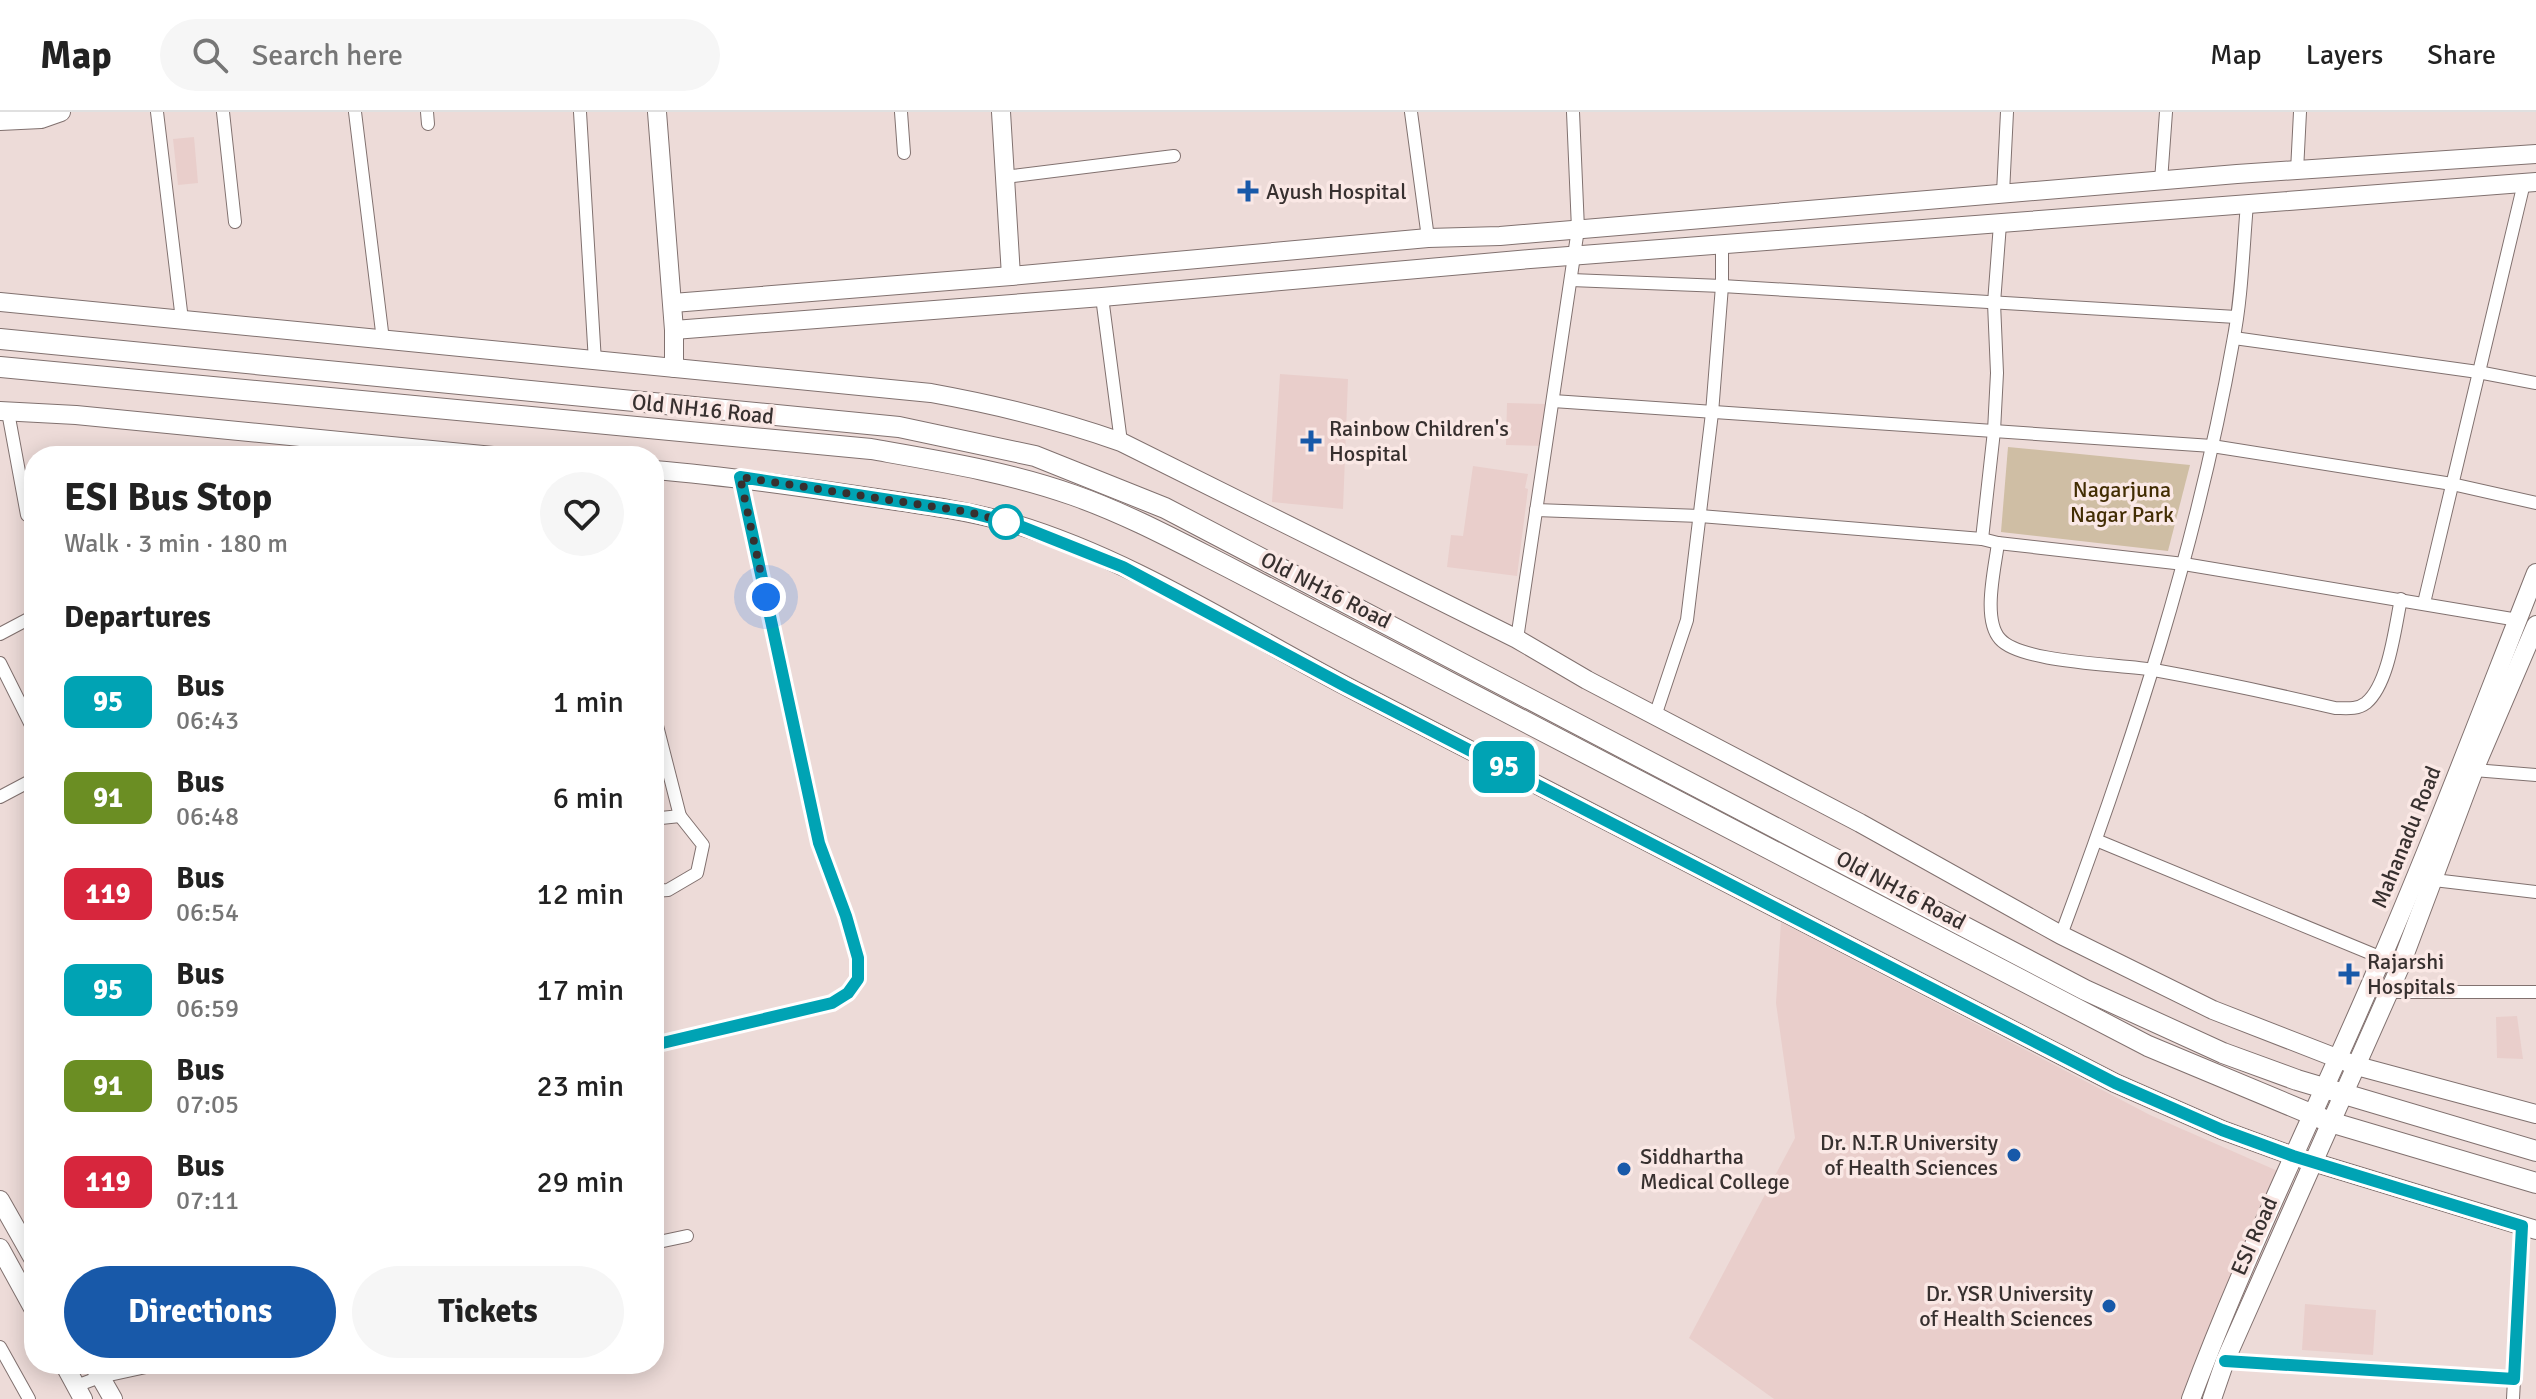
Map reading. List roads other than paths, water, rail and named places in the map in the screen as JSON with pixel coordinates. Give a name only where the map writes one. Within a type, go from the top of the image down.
[{"type":"main road","name":"Old NH16 Road","points":[[0,339],[899,427],[1035,456],[1109,483],[1178,514],[2085,990],[2223,1053],[2333,1091],[2536,1151]]},
{"type":"main road","name":"Old NH16 Road","points":[[0,367],[871,449],[991,470],[1073,495],[1153,528],[2148,1046],[2321,1118],[2536,1183]]},
{"type":"street","points":[[0,121],[41,119],[61,112]]},
{"type":"street","points":[[157,112],[182,320]]},
{"type":"street","points":[[223,112],[235,222]]},
{"type":"street","points":[[355,112],[383,340]]},
{"type":"street","points":[[580,112],[595,362]]},
{"type":"street","points":[[657,112],[673,303],[674,368]]},
{"type":"street","points":[[901,112],[904,153]]},
{"type":"street","points":[[1001,112],[1011,276]]},
{"type":"street","points":[[1411,112],[1428,238]]},
{"type":"street","points":[[1517,639],[1578,229],[1573,112]]},
{"type":"street","points":[[2003,193],[2007,112]]},
{"type":"street","points":[[2161,181],[2166,112]]},
{"type":"street","points":[[2297,171],[2300,112]]},
{"type":"street","points":[[673,303],[1428,238],[1470,238],[2003,193],[2536,154]]},
{"type":"street","points":[[1005,177],[1174,156]]},
{"type":"street","points":[[674,330],[2530,182],[2478,372],[2424,603]]},
{"type":"street","points":[[2061,935],[2096,840],[2184,564],[2234,338],[2247,204]]},
{"type":"street","points":[[1982,539],[1994,431],[1997,373],[1994,303],[2000,224]]},
{"type":"street","points":[[1655,716],[1687,620],[1712,413],[1722,246]]},
{"type":"street","points":[[1120,266],[1122,294]]},
{"type":"street","points":[[1571,280],[2236,317]]},
{"type":"street","points":[[1102,297],[1121,442]]},
{"type":"street","points":[[0,302],[931,393],[1009,407],[1062,421],[1121,442],[1517,639],[2061,935],[2213,1010],[2357,1066],[2536,1114]]},
{"type":"street","points":[[2234,338],[2536,383]]},
{"type":"street","points":[[1553,401],[2212,446],[2452,484],[2536,503]]},
{"type":"street","points":[[24,501],[4,411],[76,415],[391,446]]},
{"type":"street","points":[[664,471],[740,477],[968,512],[1015,524],[1123,567],[1345,686],[2115,1083],[2222,1130],[2293,1156],[2529,1228],[2513,1399]]},
{"type":"street","points":[[664,1043],[832,1003],[848,993],[858,979],[858,958],[846,916],[819,843],[740,477]]},
{"type":"street","points":[[1536,510],[1700,516],[1982,539],[2184,564],[2527,623]]},
{"type":"street","points":[[1998,543],[1990,618],[2000,639],[2010,647],[2041,655],[2152,670],[2335,708],[2356,708],[2366,703],[2384,672],[2401,599]]},
{"type":"street","name":"Mahanadu Road","points":[[2333,1091],[2357,1066],[2434,880],[2527,623],[2536,573]]},
{"type":"street","points":[[0,634],[24,621]]},
{"type":"street","name":"Mahanadu Road","points":[[2321,1118],[2333,1091],[2338,1059],[2527,623]]},
{"type":"street","points":[[0,663],[24,711]]},
{"type":"street","points":[[664,753],[680,816],[703,845],[697,873],[664,890]]},
{"type":"street","points":[[2474,770],[2536,775]]},
{"type":"street","points":[[0,797],[24,784]]},
{"type":"street","points":[[664,818],[680,816]]},
{"type":"street","points":[[2096,840],[2382,958]]},
{"type":"street","points":[[2434,880],[2536,892]]},
{"type":"street","points":[[2389,992],[2536,992]]},
{"type":"street","name":"ESI Road","points":[[2191,1399],[2293,1156],[2321,1118]]},
{"type":"street","name":"ESI Road","points":[[2212,1399],[2225,1361],[2313,1163],[2321,1118]]},
{"type":"street","points":[[0,1200],[24,1228]]},
{"type":"street","points":[[664,1241],[687,1236]]},
{"type":"street","points":[[0,1248],[24,1292]]},
{"type":"street","points":[[0,1347],[29,1399]]},
{"type":"street","points":[[2225,1361],[2514,1379]]},
{"type":"street","points":[[70,1374],[80,1393],[93,1374]]},
{"type":"street","points":[[98,1374],[113,1399]]},
{"type":"place","name":"Ayush Hospital","points":[[1248,191]]},
{"type":"place","name":"Rainbow Children's Hospital","points":[[1311,441]]},
{"type":"place","name":"Rajarshi Hospitals","points":[[2349,974]]},
{"type":"place","name":"Dr. N.T.R University of Health Sciences","points":[[2014,1155]]},
{"type":"place","name":"Siddhartha Medical College","points":[[1624,1169]]},
{"type":"place","name":"Dr. YSR University of Health Sciences","points":[[2109,1306]]},
{"type":"park label","name":"Nagarjuna Nagar Park","points":[[2122,502]]}]
